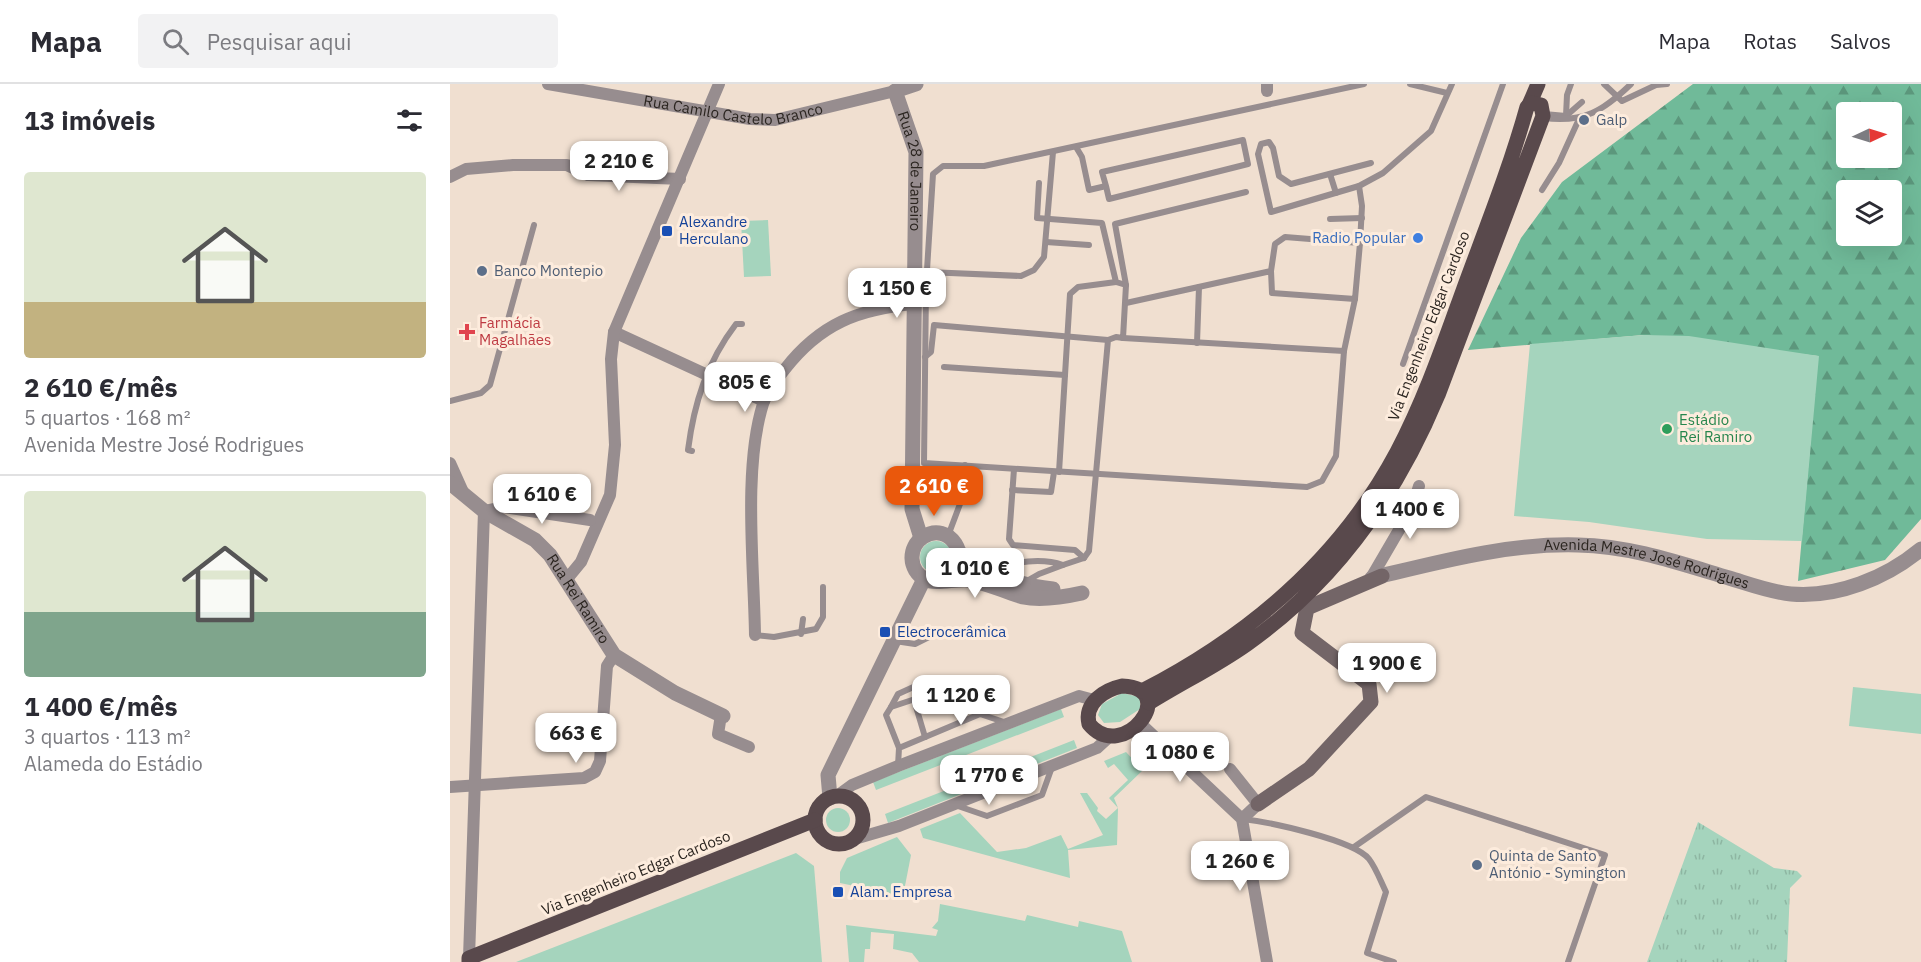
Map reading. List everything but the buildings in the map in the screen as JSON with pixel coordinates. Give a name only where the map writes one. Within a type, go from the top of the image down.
[{"type":"main road","points":[[1529,84],[1536,114]]},
{"type":"main road","name":"Via Engenheiro Edgar Cardoso","points":[[1146,697],[1240,641],[1303,579],[1359,513],[1404,437],[1448,351],[1526,156],[1536,114],[1538,84]]},
{"type":"main road","name":"Via Engenheiro Edgar Cardoso","points":[[1448,351],[1536,114]]},
{"type":"main road","points":[[1258,804],[1309,769],[1371,702],[1369,684],[1302,633],[1307,608],[1372,578]]},
{"type":"main road","points":[[1132,686],[1146,697],[1147,714],[1140,723],[1128,731],[1109,737],[1100,734],[1089,724],[1087,717],[1094,700],[1108,690],[1132,686]]},
{"type":"main road","points":[[834,797],[851,800],[862,815],[860,830],[851,840],[837,844],[823,839],[815,820],[819,806],[834,797]]},
{"type":"main road","name":"Via Engenheiro Edgar Cardoso","points":[[469,960],[815,820]]},
{"type":"street","name":"Rua Camilo Castelo Branco","points":[[548,84],[750,119],[775,120],[896,91],[916,84]]},
{"type":"street","points":[[567,579],[581,562],[610,495],[615,445],[610,359],[614,332],[719,84]]},
{"type":"street","name":"Rua 28 de Janeiro","points":[[896,91],[916,152],[912,509],[921,538]]},
{"type":"street","points":[[450,177],[466,169],[513,165],[567,165],[588,175],[680,179]]},
{"type":"street","points":[[755,635],[752,458],[764,401],[797,353],[817,335],[852,315],[885,307],[914,304]]},
{"type":"street","points":[[614,332],[764,401]]},
{"type":"street","name":"Rua Rei Ramiro","points":[[450,463],[464,493],[484,511],[535,540],[550,555],[614,655],[675,693],[722,715]]},
{"type":"street","points":[[450,483],[464,493]]},
{"type":"street","points":[[1372,578],[1413,506],[1419,486]]},
{"type":"street","points":[[469,960],[484,511],[503,507],[590,520]]},
{"type":"street","points":[[936,533],[948,537],[976,566],[990,572],[1024,583],[1082,593],[1059,598],[1023,597],[1008,590],[970,580],[932,581],[924,579],[918,574],[912,560],[912,552],[921,538],[936,533]]},
{"type":"street","name":"Avenida Mestre José Rodrigues","points":[[1372,578],[1511,548],[1579,545],[1646,554],[1772,590],[1804,594],[1834,590],[1868,581],[1899,565],[1921,549]]},
{"type":"street","points":[[947,579],[958,568],[960,552]]},
{"type":"street","points":[[924,579],[828,775],[834,797],[852,785],[898,766],[1079,696],[1094,700]]},
{"type":"street","points":[[450,787],[584,778],[595,772],[600,761],[607,666],[614,655]]},
{"type":"street","points":[[722,715],[718,734],[749,747]]},
{"type":"street","points":[[1140,723],[1242,819],[1267,962]]},
{"type":"street","points":[[851,840],[899,826],[1097,748],[1109,737]]},
{"type":"street","points":[[1230,769],[1258,804],[1242,819]]},
{"type":"lane","points":[[1359,186],[1362,218],[1360,243],[1355,298],[1344,351],[1336,456],[1329,472],[1315,485],[1307,487],[924,463],[927,272],[933,174],[943,166],[984,166],[1364,84]]},
{"type":"lane","points":[[1410,84],[1447,93]]},
{"type":"lane","points":[[1371,163],[1291,184],[1279,176],[1273,148],[1269,142],[1261,144],[1258,153],[1271,212],[1359,186],[1383,173],[1431,132],[1452,84]]},
{"type":"lane","points":[[1403,364],[1503,84]]},
{"type":"lane","points":[[1566,116],[1567,95],[1571,84]]},
{"type":"lane","points":[[1604,84],[1622,101],[1656,85],[1667,84]]},
{"type":"lane","points":[[1536,114],[1579,119],[1593,115],[1631,84]]},
{"type":"lane","points":[[1536,114],[1566,116],[1582,102]]},
{"type":"lane","points":[[1542,190],[1564,153],[1579,119]]},
{"type":"lane","points":[[1243,140],[1248,164],[1109,199],[1106,186],[1102,172],[1243,140]]},
{"type":"lane","points":[[1076,147],[1082,157],[1089,190],[1106,186]]},
{"type":"lane","points":[[927,272],[1021,276],[1034,270],[1044,257],[1053,152]]},
{"type":"lane","points":[[1330,174],[1336,193]]},
{"type":"lane","points":[[1039,183],[1037,218],[1102,223],[1116,282]]},
{"type":"lane","points":[[1123,338],[1126,285],[1115,224],[1246,192]]},
{"type":"lane","points":[[1330,219],[1362,218]]},
{"type":"lane","points":[[450,401],[481,393],[490,385],[534,225]]},
{"type":"lane","points":[[1355,298],[1272,293],[1271,271],[1275,244],[1286,237],[1360,243]]},
{"type":"lane","points":[[1046,242],[1089,245]]},
{"type":"lane","points":[[1126,303],[1271,271]]},
{"type":"lane","points":[[1012,490],[1052,492],[1065,375],[1070,294],[1078,287],[1116,282],[1126,285]]},
{"type":"lane","points":[[1197,343],[1199,287]]},
{"type":"lane","points":[[692,452],[688,450],[693,414],[705,374],[722,343],[736,324],[742,324]]},
{"type":"lane","points":[[925,357],[932,352],[934,325],[1108,340],[1116,337],[1344,351]]},
{"type":"lane","points":[[1008,590],[1039,573],[1084,558],[1089,551],[1108,340]]},
{"type":"lane","points":[[944,367],[1065,375]]},
{"type":"lane","points":[[964,480],[965,465]]},
{"type":"lane","points":[[1014,469],[1009,539],[1013,545],[1075,550],[1084,558]]},
{"type":"lane","points":[[948,537],[963,496]]},
{"type":"lane","points":[[990,572],[1006,564],[1052,561],[1063,566]]},
{"type":"lane","points":[[755,635],[774,637],[801,634],[816,629],[823,617],[823,587]]},
{"type":"lane","points":[[801,634],[803,619]]},
{"type":"lane","points":[[894,641],[915,644],[941,631]]},
{"type":"lane","points":[[898,766],[899,748],[886,715],[898,693],[931,680],[936,692],[980,714],[1010,724]]},
{"type":"lane","points":[[891,707],[936,692]]},
{"type":"lane","points":[[914,700],[925,737]]},
{"type":"lane","points":[[899,748],[980,714]]},
{"type":"lane","points":[[952,804],[987,816],[1042,795],[1053,764]]},
{"type":"lane","points":[[1354,848],[1426,797],[1605,855],[1568,962]]},
{"type":"lane","points":[[1242,819],[1272,823],[1354,848],[1368,858],[1386,892],[1367,953],[1394,962]]},
{"type":"green space","points":[[1693,84],[1921,84],[1921,519],[1885,560],[1798,581],[1818,356],[1644,335],[1468,350],[1521,238],[1562,182]]},
{"type":"green space","points":[[768,220],[771,276],[744,277],[741,221]]},
{"type":"green space","name":"Estádio Rei Ramiro","points":[[1644,335],[1689,336],[1819,356],[1802,541],[1707,539],[1589,522],[1514,516],[1530,344]]},
{"type":"green space","points":[[936,541],[948,545],[952,557],[948,569],[936,573],[924,569],[920,557],[924,545]]},
{"type":"green space","points":[[1853,687],[1921,694],[1921,734],[1849,726]]},
{"type":"green space","points":[[1122,693],[1140,697],[1140,709],[1120,722],[1104,723],[1098,715],[1102,704]]},
{"type":"green space","points":[[1061,709],[1064,717],[876,790],[873,782]]},
{"type":"green space","points":[[1074,740],[1077,748],[888,823],[885,814]]},
{"type":"green space","points":[[1126,752],[1143,770],[1114,798],[1118,808],[1109,798],[1128,780],[1114,764],[1108,768],[1104,761]]},
{"type":"green space","points":[[1080,793],[1087,793],[1098,808],[1097,811],[1106,819],[1118,808],[1117,845],[1068,850],[1070,878],[923,838],[920,829],[960,813],[997,852],[1026,848],[1061,835],[1068,849],[1103,835]]},
{"type":"green space","points":[[838,808],[847,811],[850,820],[847,829],[838,832],[829,829],[826,820],[829,811]]},
{"type":"green space","points":[[1698,822],[1774,868],[1797,871],[1802,876],[1790,888],[1787,962],[1647,962]]},
{"type":"green space","points":[[897,837],[911,855],[903,896],[840,883],[840,872],[847,858]]},
{"type":"green space","points":[[796,853],[814,866],[822,962],[516,962]]},
{"type":"green space","points":[[940,904],[1025,921],[1027,915],[1078,927],[1079,921],[1122,931],[1132,962],[919,962],[912,953],[893,949],[894,934],[871,932],[870,949],[865,949],[864,962],[849,962],[846,925],[936,936],[938,930],[932,928],[938,921]]},
{"type":"place","name":"Galp","points":[[1584,120]]},
{"type":"place","name":"Alexandre Herculano","points":[[667,231]]},
{"type":"place","name":"Radio Popular","points":[[1418,238]]},
{"type":"place","name":"Banco Montepio","points":[[482,271]]},
{"type":"place","name":"Farmácia Magalhães","points":[[467,332]]},
{"type":"place","name":"Estádio Rei Ramiro","points":[[1667,429]]},
{"type":"place","name":"Electrocerâmica","points":[[885,632]]},
{"type":"place","name":"Quinta de Santo António - Symington","points":[[1477,865]]},
{"type":"place","name":"Alam. Empresa","points":[[838,892]]}]
